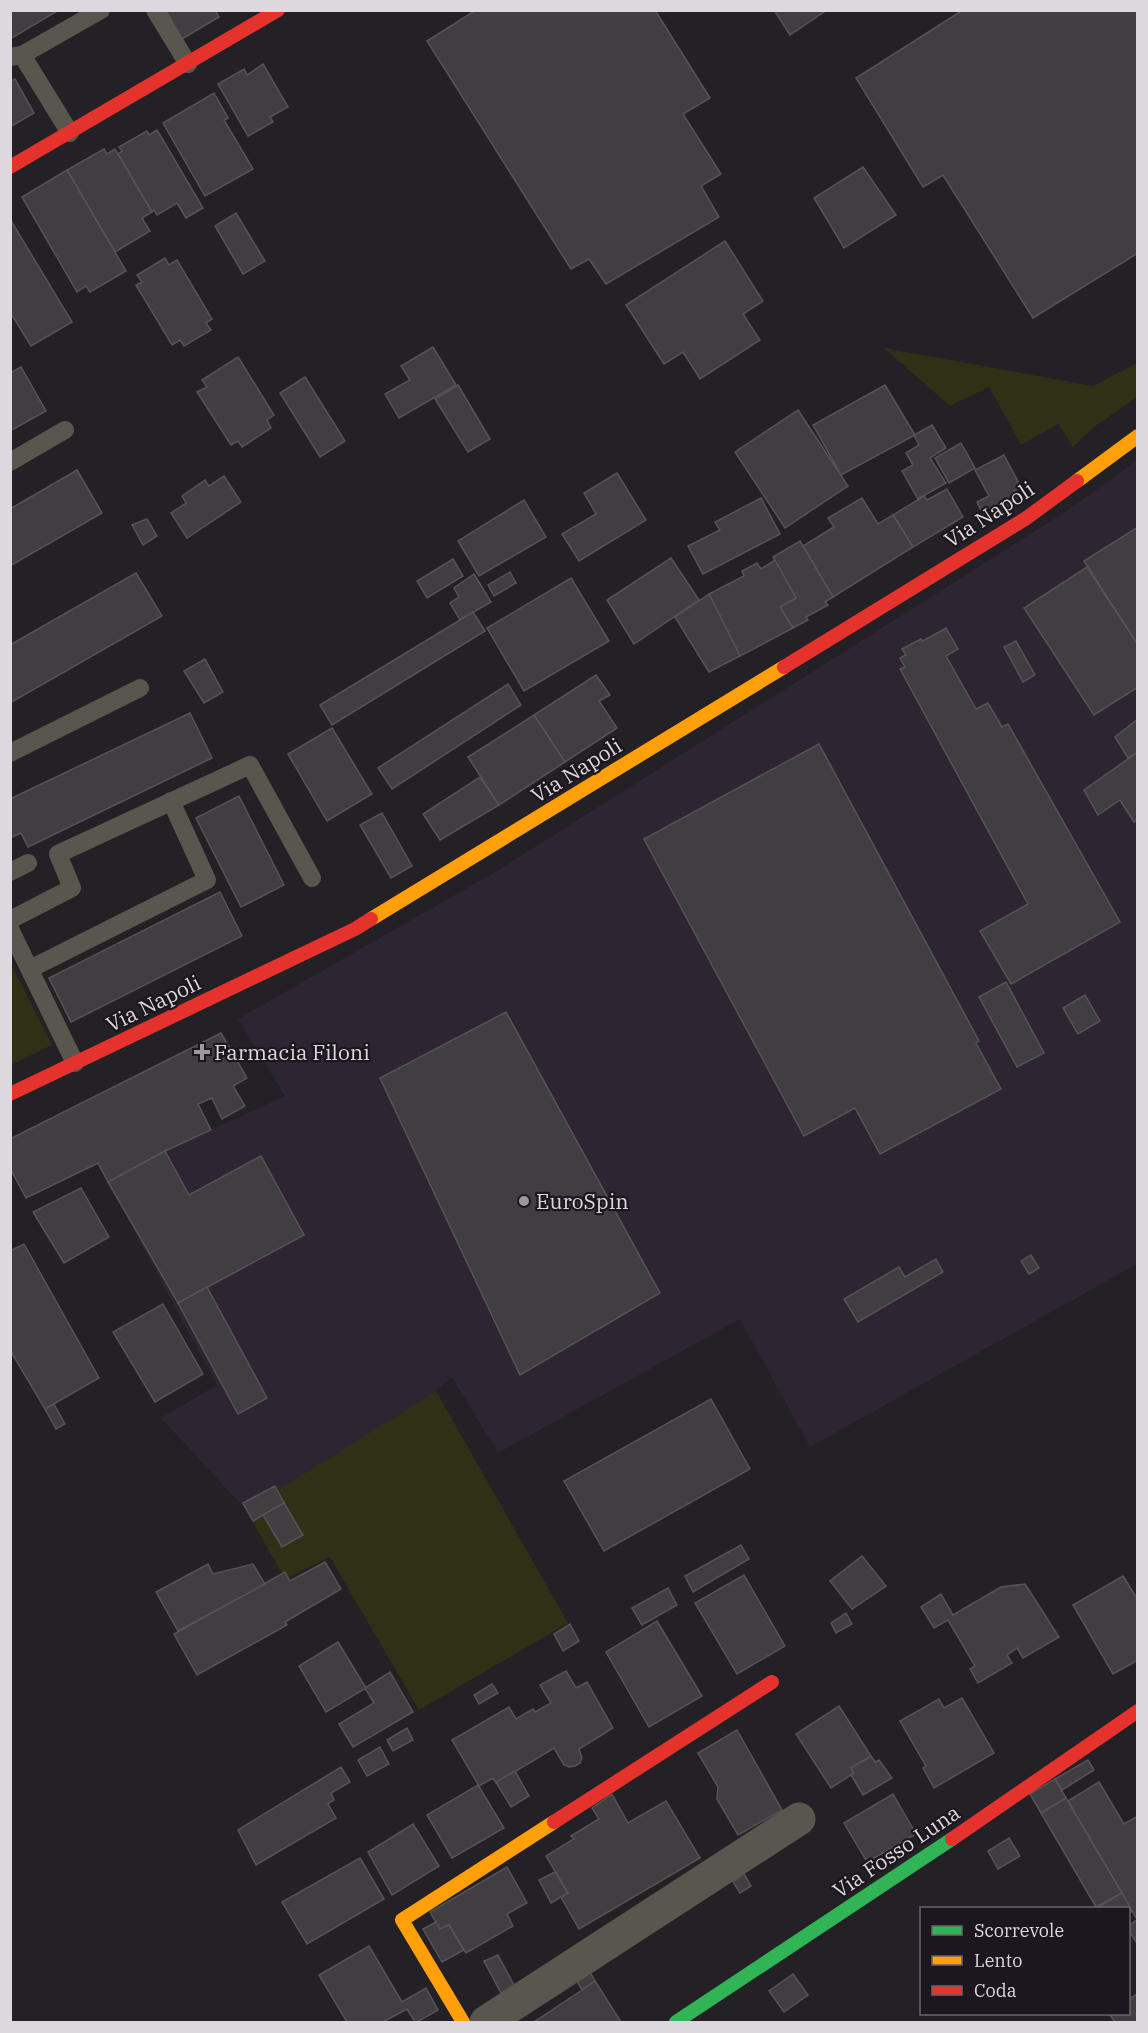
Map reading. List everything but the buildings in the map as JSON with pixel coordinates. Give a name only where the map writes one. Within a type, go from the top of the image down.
[{"type":"street","points":[[10,167],[278,10]]},
{"type":"street","name":"Via Napoli","points":[[10,1094],[344,934],[374,917],[1025,519],[1137,436]]},
{"type":"street","points":[[463,2022],[402,1920],[772,1682]]},
{"type":"street","name":"Via Fosso Luna","points":[[676,2022],[972,1826],[1137,1711]]},
{"type":"street","points":[[486,2022],[799,1819]]},
{"type":"lane","points":[[70,133],[16,56],[101,10]]},
{"type":"lane","points":[[155,10],[188,64]]},
{"type":"lane","points":[[10,462],[65,430]]},
{"type":"lane","points":[[10,753],[140,688]]},
{"type":"lane","points":[[10,920],[72,888],[58,854],[250,765],[312,878]]},
{"type":"lane","points":[[30,969],[207,880],[171,801]]},
{"type":"lane","points":[[10,872],[28,864]]},
{"type":"lane","points":[[10,928],[75,1064]]},
{"type":"shaded area","points":[[1137,460],[1137,1264],[810,1447],[740,1319],[498,1453],[452,1377],[436,1391],[246,1510],[161,1418],[217,1385],[108,1182],[165,1151],[285,1096],[238,1019],[497,871],[1067,511]]},
{"type":"green space","points":[[884,348],[1093,386],[1137,363],[1137,397],[1094,427],[1073,447],[1058,424],[1021,445],[989,387],[950,406]]},
{"type":"green space","points":[[10,962],[52,1045],[11,1065],[10,1065]]},
{"type":"green space","points":[[436,1391],[568,1623],[419,1710],[330,1557],[285,1579],[246,1510]]},
{"type":"traffic: fast","points":[[676,2022],[952,1839]]},
{"type":"traffic: slow","points":[[1077,481],[1138,436]]},
{"type":"traffic: slow","points":[[371,919],[784,667]]},
{"type":"traffic: slow","points":[[463,2022],[402,1920],[554,1822]]},
{"type":"traffic: jam","points":[[10,167],[278,10]]},
{"type":"traffic: jam","points":[[784,667],[1025,519],[1077,481]]},
{"type":"traffic: jam","points":[[10,1094],[355,929],[371,919]]},
{"type":"traffic: jam","points":[[554,1822],[772,1682]]},
{"type":"traffic: jam","points":[[952,1839],[1138,1711]]},
{"type":"place","name":"Farmacia Filoni","points":[[202,1052]]},
{"type":"place","name":"EuroSpin","points":[[524,1201]]}]
